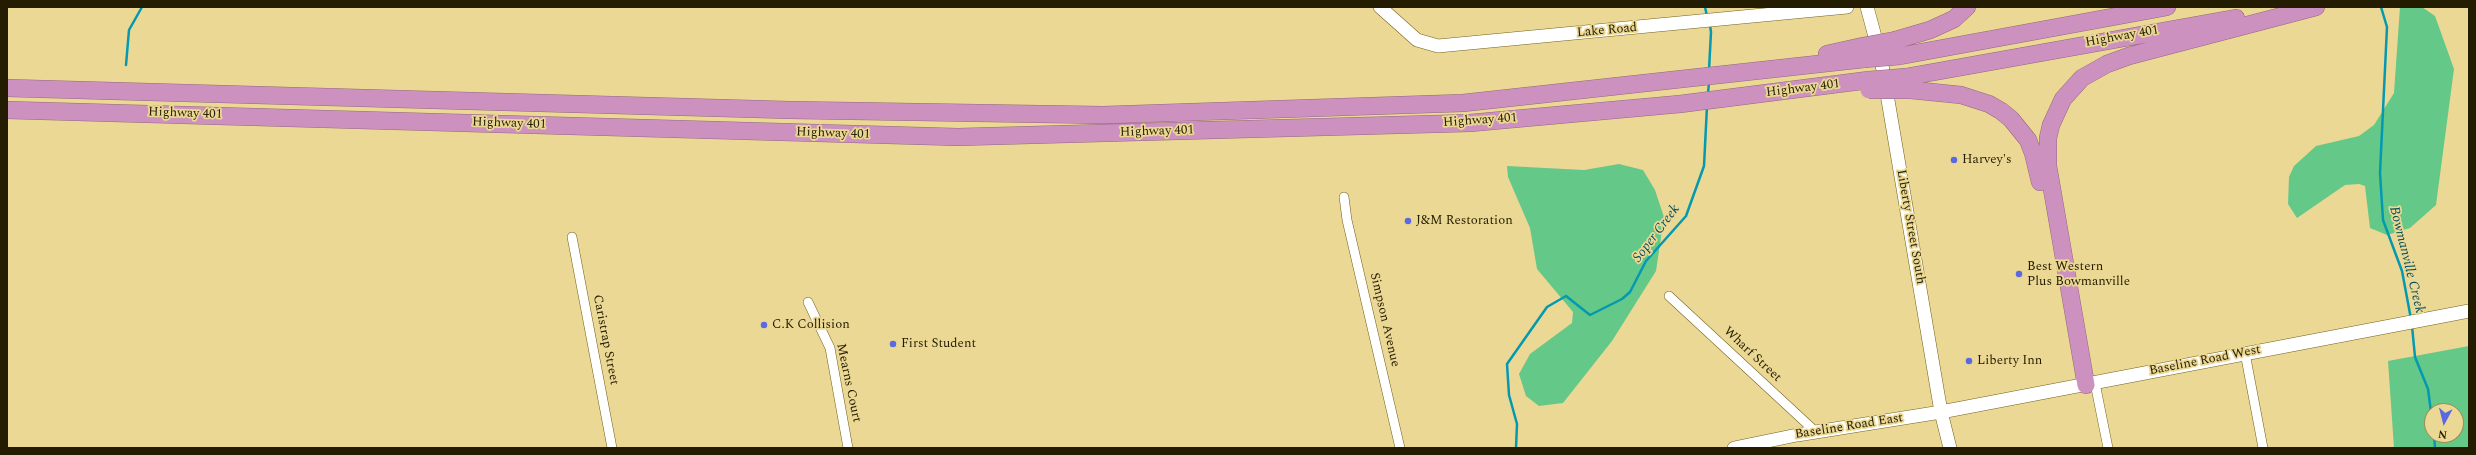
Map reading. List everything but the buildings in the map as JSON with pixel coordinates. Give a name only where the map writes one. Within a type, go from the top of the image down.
[{"type":"highway","points":[[1898,48],[1930,30],[1954,19],[1967,7]]},
{"type":"highway","name":"Highway 401","points":[[7,88],[790,110],[1103,115],[1463,103],[1740,73],[2167,7]]},
{"type":"highway","name":"Highway 401","points":[[7,110],[958,137],[1470,123],[1721,99],[1751,102],[1869,85],[1908,84],[2298,7]]},
{"type":"highway","points":[[2086,385],[2048,166],[2047,145],[2051,125],[2063,99],[2082,78],[2107,64],[2129,56],[2316,7]]},
{"type":"highway","points":[[1908,84],[1961,95],[1989,104],[2011,119],[2028,140],[2037,166],[2086,385]]},
{"type":"street","name":"Lake Road","points":[[1380,7],[1417,40],[1438,46],[1685,24],[1847,7]]},
{"type":"street","name":"Liberty Street South","points":[[1867,7],[1881,58],[1941,412],[1950,448]]},
{"type":"street","name":"Simpson Avenue","points":[[1344,197],[1349,227],[1400,448]]},
{"type":"street","name":"Caristrap Street","points":[[572,238],[612,448]]},
{"type":"street","name":"Wharf Street","points":[[1669,296],[1817,433]]},
{"type":"street","name":"Mearns Court","points":[[808,302],[830,348],[848,448]]},
{"type":"street","name":"Baseline Road West","points":[[1941,412],[2245,353],[2382,329],[2469,311]]},
{"type":"street","points":[[2245,353],[2263,448]]},
{"type":"street","points":[[2086,385],[2108,448]]},
{"type":"street","name":"Baseline Road East","points":[[1734,448],[1941,412]]},
{"type":"green space","points":[[2400,7],[2422,7],[2435,16],[2454,69],[2436,205],[2410,228],[2387,235],[2370,228],[2365,186],[2359,184],[2345,185],[2297,218],[2288,204],[2289,177],[2294,166],[2316,146],[2359,136],[2374,125],[2394,93]]},
{"type":"green space","points":[[1619,164],[1643,170],[1655,190],[1664,217],[1656,271],[1612,341],[1563,403],[1539,406],[1526,396],[1519,374],[1530,354],[1572,323],[1573,312],[1537,269],[1530,228],[1508,177],[1507,166],[1584,170]]},
{"type":"green space","points":[[2469,346],[2469,448],[2394,448],[2388,361]]},
{"type":"waterway","points":[[126,65],[129,30],[142,7]]},
{"type":"waterway","name":"Soper Creek","points":[[1705,7],[1707,16]]},
{"type":"waterway","name":"Bowmanville Creek","points":[[2381,7],[2387,27],[2380,173],[2383,220],[2402,271],[2411,319]]},
{"type":"waterway","name":"Soper Creek","points":[[1709,70],[1710,25]]},
{"type":"waterway","name":"Soper Creek","points":[[1708,93],[1709,83]]},
{"type":"waterway","name":"Soper Creek","points":[[1516,448],[1517,424],[1509,395],[1507,364],[1547,307],[1566,296],[1590,315],[1622,299],[1630,292],[1646,261],[1686,216],[1704,166],[1707,106]]},
{"type":"waterway","name":"Bowmanville Creek","points":[[2412,326],[2415,357],[2428,389],[2430,403]]},
{"type":"waterway","name":"Bowmanville Creek","points":[[2435,443],[2435,448]]},
{"type":"place","name":"Harvey's","points":[[1954,160]]},
{"type":"place","name":"J&M Restoration","points":[[1408,221]]},
{"type":"place","name":"Best Western Plus Bowmanville","points":[[2019,274]]},
{"type":"place","name":"C.K Collision","points":[[764,325]]},
{"type":"place","name":"First Student","points":[[893,344]]},
{"type":"place","name":"Liberty Inn","points":[[1969,361]]}]
